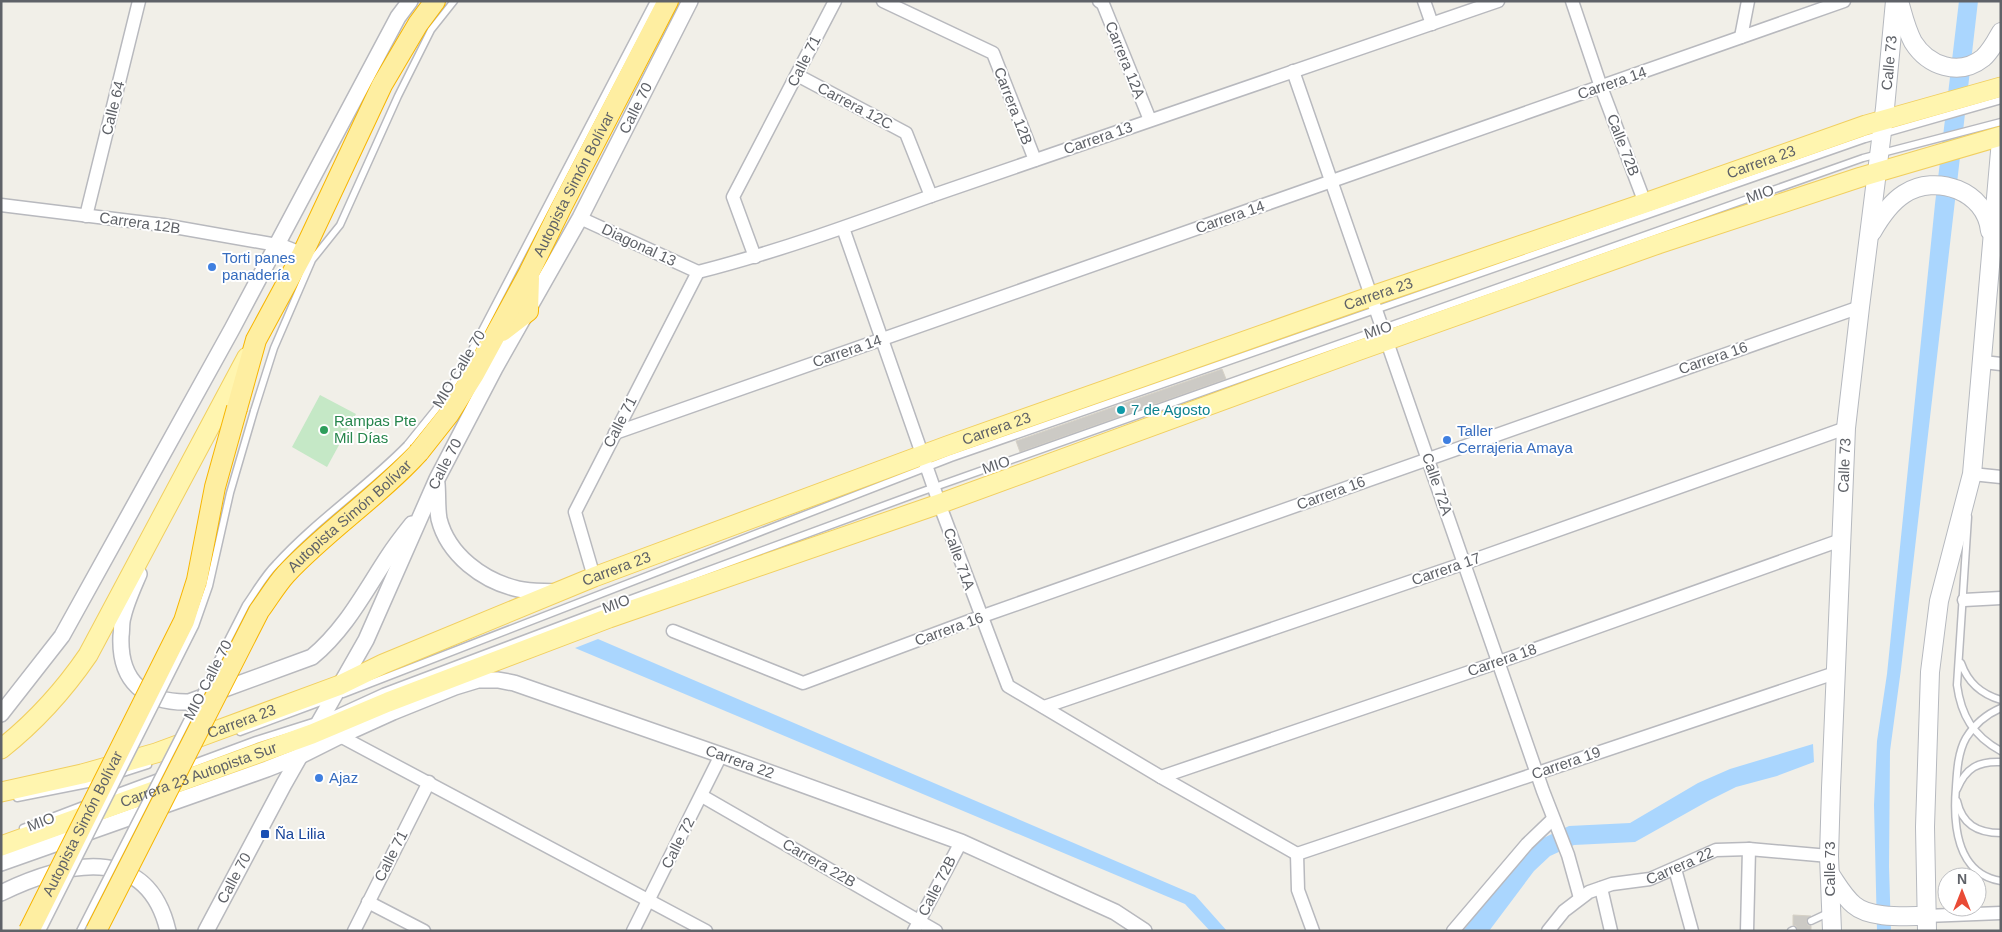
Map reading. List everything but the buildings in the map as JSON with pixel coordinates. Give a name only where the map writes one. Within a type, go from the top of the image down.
[{"type":"highway","name":"Autopista Simón Bolívar","points":[[29,931],[184,621],[197,580],[214,487],[245,410],[256,340],[302,255],[382,85],[418,24],[436,1]]},
{"type":"highway","name":"Autopista Simón Bolívar","points":[[96,931],[259,611],[285,575],[322,540],[398,476],[413,449],[448,414],[474,374],[529,273],[668,1]]},
{"type":"highway","points":[[494,336],[528,311],[529,273]]},
{"type":"main road","points":[[1898,3],[1913,42],[1924,55],[1942,66],[1958,68],[1976,62],[1992,48],[2001,32]]},
{"type":"main road","name":"Calle 73","points":[[1832,931],[1830,856],[1834,673],[1846,428],[1870,236],[1886,161],[1898,3]]},
{"type":"main road","name":"Carrera 23","points":[[6,795],[156,753],[337,691],[383,664],[594,577],[1374,303],[1644,204],[1890,125],[1997,94]]},
{"type":"main road","points":[[325,730],[388,702],[936,495],[1385,334],[1658,244],[1886,161],[1995,134],[1999,184],[1996,250],[1971,479],[1940,601],[1930,672],[1925,827],[1926,923],[1901,916],[1889,916],[1854,906],[1830,874]]},
{"type":"main road","points":[[1870,236],[1888,208],[1899,197],[1926,186],[1938,185],[1951,187],[1967,195],[1978,204],[1989,222],[1996,250]]},
{"type":"main road","points":[[1,750],[29,724],[73,677],[88,655],[256,340]]},
{"type":"main road","name":"Carrera 23 Autopista Sur","points":[[1,846],[325,730]]},
{"type":"street","name":"Calle 64","points":[[86,216],[139,1]]},
{"type":"street","points":[[5,706],[62,636],[232,329],[398,17],[410,1]]},
{"type":"street","name":"Calle 70","points":[[206,931],[300,756],[325,730],[337,691],[366,640],[437,479],[495,368],[580,218],[690,1]]},
{"type":"street","name":"Calle 71","points":[[755,257],[733,197],[835,1]]},
{"type":"street","name":"Carrera 12B","points":[[883,1],[993,53],[1035,160]]},
{"type":"street","points":[[1424,1],[1432,24]]},
{"type":"street","name":"Carrera 13","points":[[698,272],[755,257],[843,228],[1150,120],[1498,1]]},
{"type":"street","name":"Calle 72B","points":[[1572,1],[1644,204]]},
{"type":"street","points":[[1741,37],[1748,1]]},
{"type":"street","name":"Carrera 14","points":[[615,433],[1844,1]]},
{"type":"street","name":"Carrera 12A","points":[[1105,2],[1150,120]]},
{"type":"street","name":"Calle 72A","points":[[1293,71],[1554,822],[1568,855],[1580,898]]},
{"type":"street","name":"Carrera 12C","points":[[797,75],[906,133],[931,196]]},
{"type":"street","name":"Carrera 12B","points":[[1,205],[163,225],[277,245]]},
{"type":"street","name":"Diagonal 13","points":[[580,218],[698,272]]},
{"type":"street","name":"Calle 71A","points":[[843,228],[936,495],[980,617],[1008,686],[1161,777],[1297,854]]},
{"type":"street","points":[[277,245],[302,255]]},
{"type":"street","name":"Calle 71","points":[[594,577],[575,512],[698,272]]},
{"type":"street","name":"Carrera 16","points":[[673,631],[803,683],[980,617],[1860,307]]},
{"type":"street","points":[[1983,362],[2001,364]]},
{"type":"street","name":"Carrera 17","points":[[1044,707],[1465,563],[1846,428]]},
{"type":"street","points":[[1971,479],[2001,477]]},
{"type":"street","points":[[437,479],[439,518],[452,545],[465,561],[483,576],[519,589],[558,592]]},
{"type":"street","points":[[156,526],[122,618],[121,656],[126,672],[135,686],[157,699],[173,703],[190,702],[312,657],[323,648],[347,621],[390,553],[426,506]]},
{"type":"street","name":"Carrera 18","points":[[1161,777],[1499,662],[1841,540]]},
{"type":"street","points":[[1964,600],[2001,598]]},
{"type":"street","name":"Carrera 19","points":[[1297,854],[1834,673]]},
{"type":"street","name":"Carrera 22","points":[[325,730],[393,712],[455,686],[478,680],[498,680],[721,755],[960,842],[1072,891],[1115,912],[1144,931]]},
{"type":"street","points":[[1,863],[300,756],[325,730],[429,782],[706,931]]},
{"type":"street","name":"Calle 72","points":[[633,931],[721,755]]},
{"type":"street","name":"Calle 71","points":[[354,931],[429,782]]},
{"type":"street","name":"Carrera 22B","points":[[702,796],[917,926],[936,931]]},
{"type":"street","points":[[1453,931],[1527,844],[1554,822]]},
{"type":"street","name":"Calle 72B","points":[[917,926],[960,842]]},
{"type":"street","points":[[1747,931],[1748,849]]},
{"type":"street","name":"Carrera 22","points":[[1548,931],[1564,911],[1589,892],[1612,884],[1650,879],[1716,850],[1748,849],[1830,856]]},
{"type":"street","points":[[1297,854],[1298,890],[1313,931]]},
{"type":"street","points":[[1,894],[22,883],[66,870],[84,867],[119,870],[136,877],[153,892],[163,912],[168,931]]},
{"type":"street","points":[[1675,868],[1692,931]]},
{"type":"street","points":[[1600,888],[1612,931]]},
{"type":"street","points":[[368,902],[424,931]]},
{"type":"street","points":[[1926,923],[2001,912]]},
{"type":"lane","points":[[42,931],[195,626],[209,586],[230,493],[245,410],[312,260],[340,225],[398,96],[431,30],[454,1]]},
{"type":"lane","name":"MIO Calle 70","points":[[80,931],[246,605],[274,565],[309,531],[388,465],[413,449],[462,369],[654,1]]},
{"type":"lane","points":[[1995,134],[2001,122]]},
{"type":"lane","name":"MIO","points":[[1374,303],[1648,213],[1890,125]]},
{"type":"lane","name":"MIO","points":[[233,734],[337,691],[925,461]]},
{"type":"lane","points":[[1971,479],[1958,684],[1960,702],[1965,717],[1972,729],[2001,751]]},
{"type":"lane","points":[[1960,659],[1967,676],[1978,690],[1989,697],[2001,700]]},
{"type":"lane","points":[[2001,708],[1989,714],[1972,729],[1963,746],[1955,794],[1955,823],[1964,854],[1971,866],[1980,874],[2001,881]]},
{"type":"lane","name":"MIO","points":[[20,830],[256,740],[325,730]]},
{"type":"lane","name":"MIO","points":[[6,795],[93,784],[196,748]]},
{"type":"lane","points":[[2001,762],[1987,762],[1973,767],[1962,778],[1955,794],[1961,814],[1973,828],[1982,832],[2001,833]]},
{"type":"lane","points":[[1812,921],[1830,912]]},
{"type":"green space","name":"Rampas Pte Mil Días","points":[[320,395],[356,414],[327,467],[292,447]]},
{"type":"water","points":[[1959,1],[1978,1],[1890,751],[1889,867],[1891,931],[1877,931],[1874,805],[1877,741],[1887,674],[1935,204]]},
{"type":"water","points":[[598,639],[1195,895],[1227,931],[1210,931],[1185,904],[575,648]]},
{"type":"water","points":[[1813,744],[1814,762],[1777,776],[1736,787],[1635,842],[1574,845],[1550,856],[1534,871],[1489,931],[1463,931],[1520,858],[1539,840],[1569,826],[1630,823],[1698,783],[1730,769]]},
{"type":"place","name":"Torti panes panadería","points":[[212,267]]},
{"type":"place","name":"7 de Agosto","points":[[1121,410]]},
{"type":"place","name":"Rampas Pte Mil Días","points":[[324,430]]},
{"type":"place","name":"Taller Cerrajeria Amaya","points":[[1447,440]]},
{"type":"place","name":"Ajaz","points":[[319,778]]},
{"type":"place","name":"Ña Lilia","points":[[265,834]]}]
